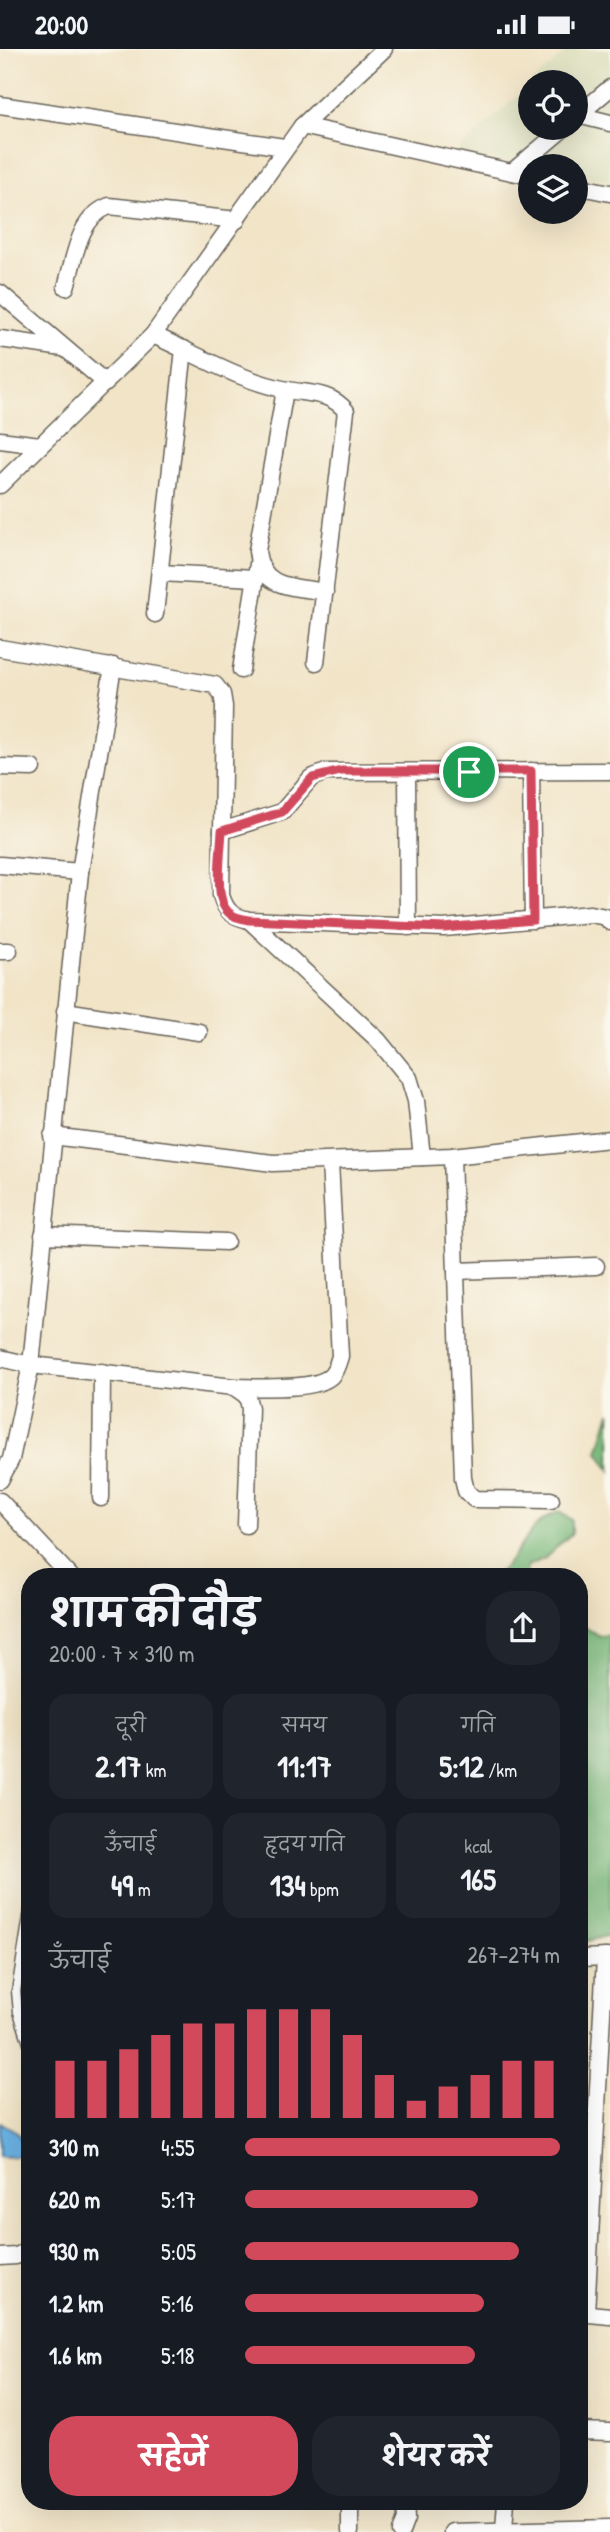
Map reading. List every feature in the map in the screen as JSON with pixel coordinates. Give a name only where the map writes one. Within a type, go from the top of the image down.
[{"type":"street","points":[[0,485],[153,335],[237,220],[284,148],[302,126],[381,50]]},
{"type":"street","points":[[588,107],[610,88]]},
{"type":"street","points":[[0,105],[284,148]]},
{"type":"street","points":[[588,118],[610,123]]},
{"type":"street","points":[[302,126],[518,173]]},
{"type":"street","points":[[512,172],[550,140]]},
{"type":"street","points":[[588,188],[610,193]]},
{"type":"street","points":[[66,287],[84,226],[94,212],[109,206],[237,220]]},
{"type":"street","points":[[0,293],[106,383]]},
{"type":"street","points":[[153,335],[285,390],[328,396],[338,401],[346,411],[316,662]]},
{"type":"street","points":[[0,339],[65,348]]},
{"type":"street","points":[[155,614],[184,349]]},
{"type":"street","points":[[242,670],[257,571],[257,551],[285,390]]},
{"type":"street","points":[[0,440],[40,445]]},
{"type":"street","points":[[160,573],[257,571],[273,582],[326,592]]},
{"type":"street","points":[[0,649],[204,681],[215,685],[222,694],[223,902],[233,916],[249,920],[444,928],[590,914],[606,917],[610,922]]},
{"type":"street","points":[[0,1480],[11,1459],[31,1365],[80,872],[113,666]]},
{"type":"street","points":[[0,767],[32,768]]},
{"type":"street","points":[[531,771],[533,920]]},
{"type":"street","points":[[222,831],[282,812],[312,778],[326,772],[610,771]]},
{"type":"street","points":[[407,772],[408,927]]},
{"type":"street","points":[[0,865],[80,872]]},
{"type":"street","points":[[249,920],[378,1040],[410,1078],[416,1101],[422,1157]]},
{"type":"street","points":[[65,1011],[199,1032]]},
{"type":"street","points":[[52,1136],[273,1163],[452,1156],[610,1139]]},
{"type":"street","points":[[452,1156],[463,1478],[466,1491],[474,1499],[486,1501],[551,1500]]},
{"type":"street","points":[[0,1358],[31,1365],[234,1387],[312,1385],[332,1376],[340,1356],[330,1162]]},
{"type":"street","points":[[43,1235],[226,1242]]},
{"type":"street","points":[[456,1271],[596,1266]]},
{"type":"street","points":[[101,1498],[102,1372]]},
{"type":"street","points":[[234,1387],[247,1396],[250,1408],[246,1525]]},
{"type":"street","points":[[0,1501],[63,1568]]},
{"type":"street","points":[[588,1958],[608,1957],[588,2231]]},
{"type":"street","points":[[0,2256],[21,2254]]},
{"type":"street","points":[[588,2314],[610,2316]]},
{"type":"street","points":[[588,2431],[610,2432]]},
{"type":"street","points":[[349,2510],[350,2532]]},
{"type":"street","points":[[401,2532],[406,2519],[406,2510]]},
{"type":"street","points":[[504,2529],[505,2510]]},
{"type":"street","points":[[452,2532],[610,2528]]},
{"type":"lane","points":[[21,1960],[16,1991],[21,2022]]},
{"type":"shaded area","points":[[569,49],[610,49],[610,181],[588,177],[588,154],[518,154],[518,165],[455,153],[518,95],[518,140],[588,140],[588,70],[545,70]]},
{"type":"green space","points":[[610,1412],[610,1470],[598,1452]]},
{"type":"green space","points":[[559,1512],[572,1520],[572,1533],[544,1559],[527,1568],[503,1568],[531,1532],[548,1517]]},
{"type":"green space","points":[[588,1629],[600,1636],[610,1635],[610,1935],[588,1941]]},
{"type":"water","points":[[0,2122],[17,2132],[21,2139],[21,2153],[0,2156]]},
{"type":"route","points":[[341,771],[469,772],[531,771],[533,920],[444,928],[408,927],[249,920],[233,916],[225,909],[221,895],[222,831],[282,812],[312,778],[326,772],[341,771]]}]
